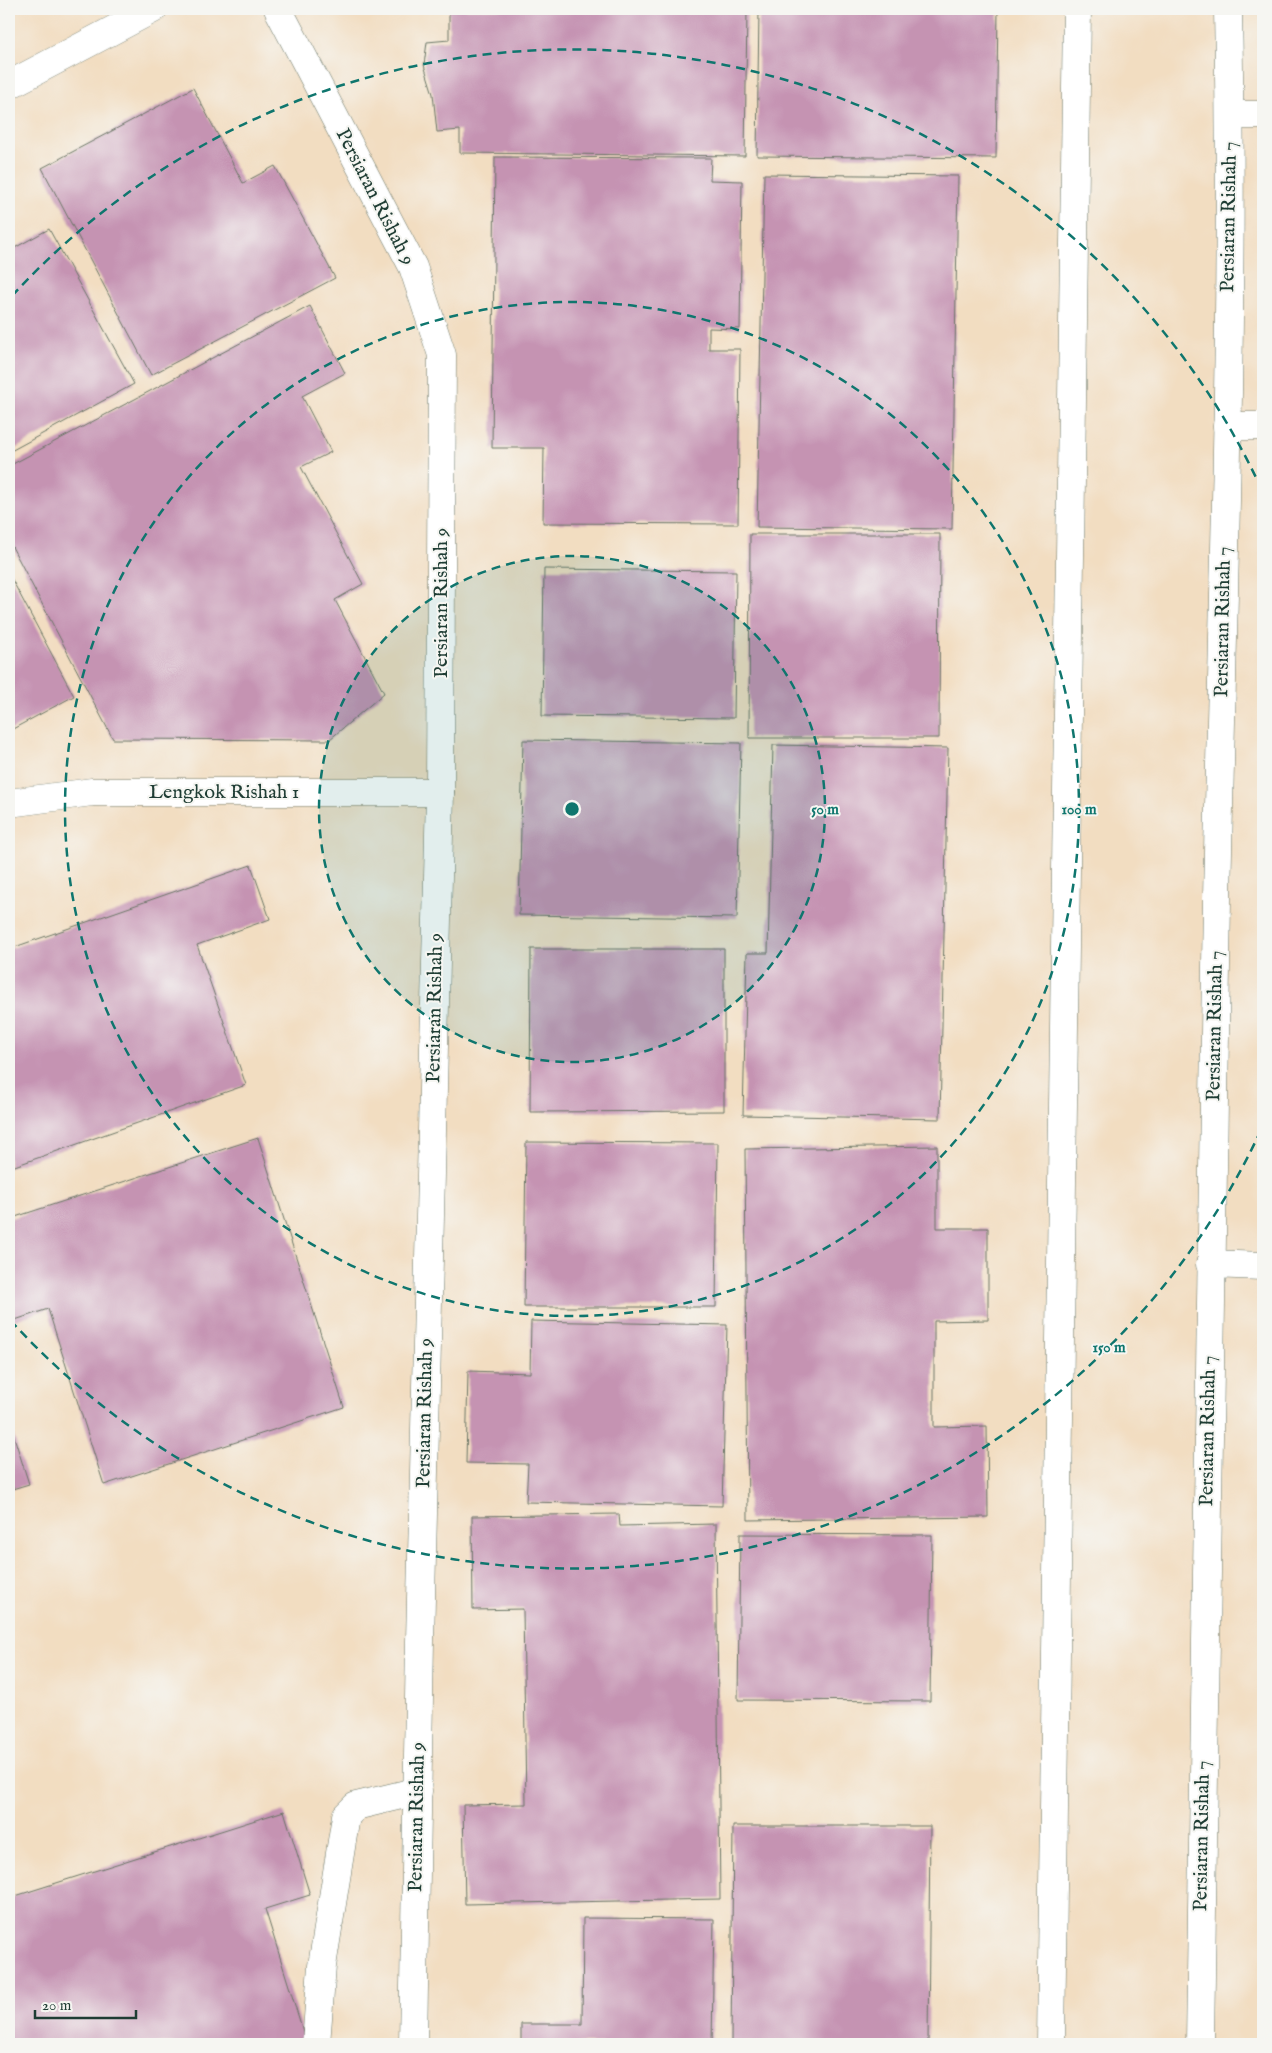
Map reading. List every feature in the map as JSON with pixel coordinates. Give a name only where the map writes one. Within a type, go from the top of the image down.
[{"type":"street","points":[[9,85],[153,9]]},
{"type":"street","name":"Persiaran Rishah 9","points":[[278,9],[413,267],[442,355],[440,792],[413,2044]]},
{"type":"street","points":[[1051,2044],[1077,9]]},
{"type":"street","name":"Persiaran Rishah 7","points":[[1200,2044],[1210,1264],[1227,426],[1230,115],[1228,9]]},
{"type":"street","points":[[1230,115],[1263,115]]},
{"type":"street","points":[[1227,426],[1263,426]]},
{"type":"street","name":"Lengkok Rishah 1","points":[[9,803],[92,792],[440,792]]},
{"type":"street","points":[[1210,1264],[1263,1266]]},
{"type":"street","points":[[316,2044],[322,1966],[346,1816],[356,1806],[418,1791]]},
{"type":"building","points":[[449,9],[747,9],[745,156],[460,153],[460,130],[437,132],[433,94],[424,65],[427,42],[449,40]]},
{"type":"building","points":[[759,9],[998,9],[996,158],[757,156]]},
{"type":"building","points":[[193,88],[243,183],[275,166],[335,278],[151,375],[42,168]]},
{"type":"building","points":[[495,157],[711,158],[710,180],[742,181],[740,329],[709,328],[709,349],[740,349],[738,524],[543,523],[544,448],[492,448]]},
{"type":"building","points":[[764,174],[958,176],[952,529],[757,527]]},
{"type":"building","points":[[49,229],[134,384],[9,452],[9,251]]},
{"type":"building","points":[[310,306],[345,373],[302,396],[331,452],[301,467],[363,584],[335,600],[384,693],[329,740],[113,739],[9,541],[9,466]]},
{"type":"building","points":[[750,534],[940,534],[939,738],[749,738]]},
{"type":"building","points":[[544,569],[736,571],[734,718],[542,716]]},
{"type":"building","points":[[9,574],[74,696],[9,731]]},
{"type":"building","points":[[523,740],[741,743],[737,918],[519,915]]},
{"type":"building","points":[[773,745],[948,748],[940,1119],[743,1115],[747,953],[768,953]]},
{"type":"building","points":[[251,865],[270,919],[197,945],[246,1085],[9,1168],[9,949]]},
{"type":"building","points":[[531,949],[724,949],[724,1111],[530,1112]]},
{"type":"building","points":[[258,1138],[344,1407],[104,1485],[48,1309],[9,1322],[9,1219]]},
{"type":"building","points":[[526,1142],[718,1143],[716,1307],[524,1307]]},
{"type":"building","points":[[937,1146],[937,1228],[988,1228],[988,1320],[934,1321],[934,1427],[987,1426],[988,1517],[748,1520],[745,1149]]},
{"type":"building","points":[[531,1321],[727,1325],[722,1506],[526,1502],[528,1464],[466,1463],[468,1371],[530,1373]]},
{"type":"building","points":[[9,1421],[29,1484],[9,1490]]},
{"type":"building","points":[[619,1514],[620,1526],[716,1524],[720,1899],[465,1904],[463,1805],[526,1804],[523,1609],[473,1610],[472,1516]]},
{"type":"building","points":[[740,1534],[932,1535],[930,1701],[738,1700]]},
{"type":"building","points":[[284,1811],[310,1895],[265,1909],[307,2044],[9,2044],[9,1898]]},
{"type":"building","points":[[733,1826],[930,1826],[928,2044],[731,2044]]},
{"type":"building","points":[[583,1918],[714,1919],[712,2044],[521,2044],[521,2024],[582,2024]]}]
